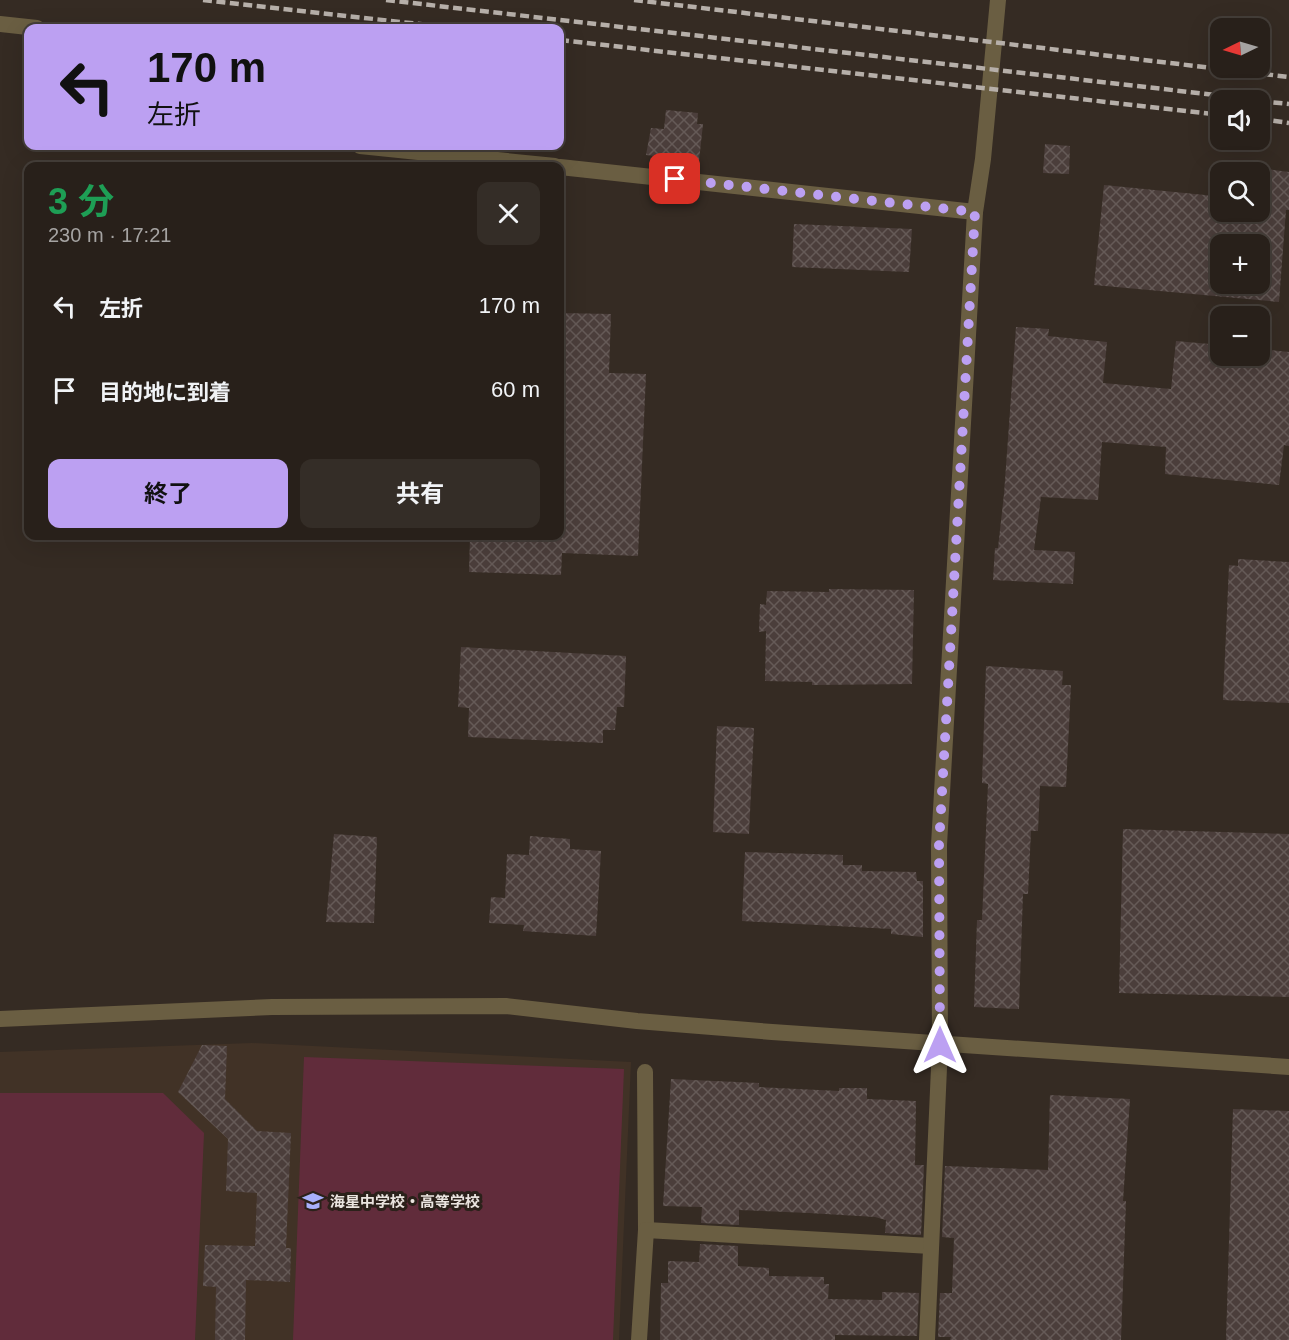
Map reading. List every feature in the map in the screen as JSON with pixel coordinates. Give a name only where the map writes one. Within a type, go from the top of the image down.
[{"type":"street","points":[[927,1340],[940,1045],[939,845],[975,212],[998,0]]},
{"type":"street","points":[[0,24],[24,27]]},
{"type":"street","points":[[399,150],[516,162]]},
{"type":"street","points":[[564,167],[975,212]]},
{"type":"street","points":[[0,1019],[272,1007],[506,1006],[637,1021],[940,1045],[1289,1067]]},
{"type":"street","points":[[639,1340],[646,1230],[645,1072]]},
{"type":"street","points":[[646,1230],[931,1246]]},
{"type":"shaded area","name":"海星中学校・高等学校","points":[[252,1043],[631,1062],[619,1340],[0,1340],[0,1052]]},
{"type":"shaded area","points":[[304,1057],[624,1069],[613,1340],[293,1340]]},
{"type":"shaded area","points":[[0,1093],[163,1093],[204,1133],[195,1340],[0,1340]]},
{"type":"building","points":[[666,110],[698,113],[697,124],[703,124],[699,161],[646,155],[651,128],[664,129]]},
{"type":"building","points":[[1045,144],[1070,146],[1069,174],[1043,173]]},
{"type":"building","points":[[1270,170],[1289,172],[1289,210],[1286,210],[1279,302],[1094,285],[1104,185],[1210,196],[1210,222],[1270,222]]},
{"type":"building","points":[[794,224],[912,229],[909,272],[792,267]]},
{"type":"building","points":[[564,313],[611,314],[609,373],[646,374],[638,556],[562,553],[561,575],[469,572],[470,540],[564,540]]},
{"type":"building","points":[[1016,327],[1049,329],[1048,336],[1107,342],[1103,383],[1171,389],[1176,341],[1210,344],[1210,366],[1270,366],[1270,350],[1289,352],[1289,446],[1284,445],[1279,485],[1165,474],[1166,447],[1102,442],[1098,500],[1041,497],[1034,550],[1075,552],[1073,584],[993,580],[995,548],[998,548]]},
{"type":"building","points":[[1238,559],[1289,562],[1289,703],[1223,700],[1229,565],[1238,566]]},
{"type":"building","points":[[829,589],[914,590],[912,684],[812,685],[812,682],[765,681],[766,631],[759,632],[760,604],[766,605],[767,591],[829,592]]},
{"type":"building","points":[[461,647],[626,656],[624,707],[617,707],[615,730],[603,730],[603,743],[468,737],[469,708],[458,707]]},
{"type":"building","points":[[986,666],[1063,671],[1062,685],[1071,685],[1066,787],[1040,786],[1038,831],[1031,831],[1028,894],[1023,894],[1019,1009],[974,1007],[977,920],[982,920],[988,784],[982,783]]},
{"type":"building","points":[[717,726],[754,728],[749,834],[713,832]]},
{"type":"building","points":[[1123,829],[1289,834],[1289,997],[1119,993]]},
{"type":"building","points":[[334,834],[377,837],[374,923],[326,922]]},
{"type":"building","points":[[530,836],[570,839],[570,849],[601,851],[596,936],[523,931],[524,925],[489,923],[491,897],[505,898],[507,854],[529,855]]},
{"type":"building","points":[[745,852],[843,855],[843,865],[862,865],[862,871],[916,872],[917,881],[923,881],[923,937],[891,934],[891,929],[742,921]]},
{"type":"building","points":[[202,1045],[227,1046],[225,1099],[257,1131],[291,1133],[286,1248],[291,1248],[290,1282],[246,1280],[245,1340],[215,1340],[216,1287],[203,1286],[205,1245],[255,1246],[257,1193],[226,1191],[228,1139],[178,1092]]},
{"type":"building","points":[[671,1079],[759,1083],[759,1087],[839,1091],[839,1088],[867,1088],[867,1099],[916,1101],[915,1165],[924,1165],[921,1235],[885,1233],[886,1220],[875,1217],[739,1210],[739,1225],[701,1223],[702,1207],[663,1206]]},
{"type":"building","points":[[1050,1095],[1130,1099],[1123,1201],[1126,1201],[1121,1340],[950,1340],[951,1337],[938,1337],[940,1293],[952,1293],[954,1238],[942,1237],[945,1166],[1048,1170]]},
{"type":"building","points":[[1233,1109],[1289,1111],[1289,1340],[1226,1340]]},
{"type":"building","points":[[700,1244],[738,1246],[738,1266],[769,1268],[769,1276],[824,1277],[824,1284],[829,1284],[828,1299],[882,1300],[882,1292],[919,1293],[917,1336],[835,1335],[835,1340],[660,1340],[661,1283],[668,1283],[668,1261],[699,1262]]},
{"type":"railway","points":[[203,0],[419,24]]},
{"type":"railway","points":[[386,0],[1210,94]]},
{"type":"railway","points":[[634,0],[1289,77]]},
{"type":"railway","points":[[564,40],[1210,114]]},
{"type":"railway","points":[[1270,102],[1289,104]]},
{"type":"railway","points":[[1270,120],[1289,123]]},
{"type":"place","name":"海星中学校・高等学校","points":[[313,1201]]},
{"type":"route","points":[[675,179],[975,212],[939,845],[940,1045]]}]
